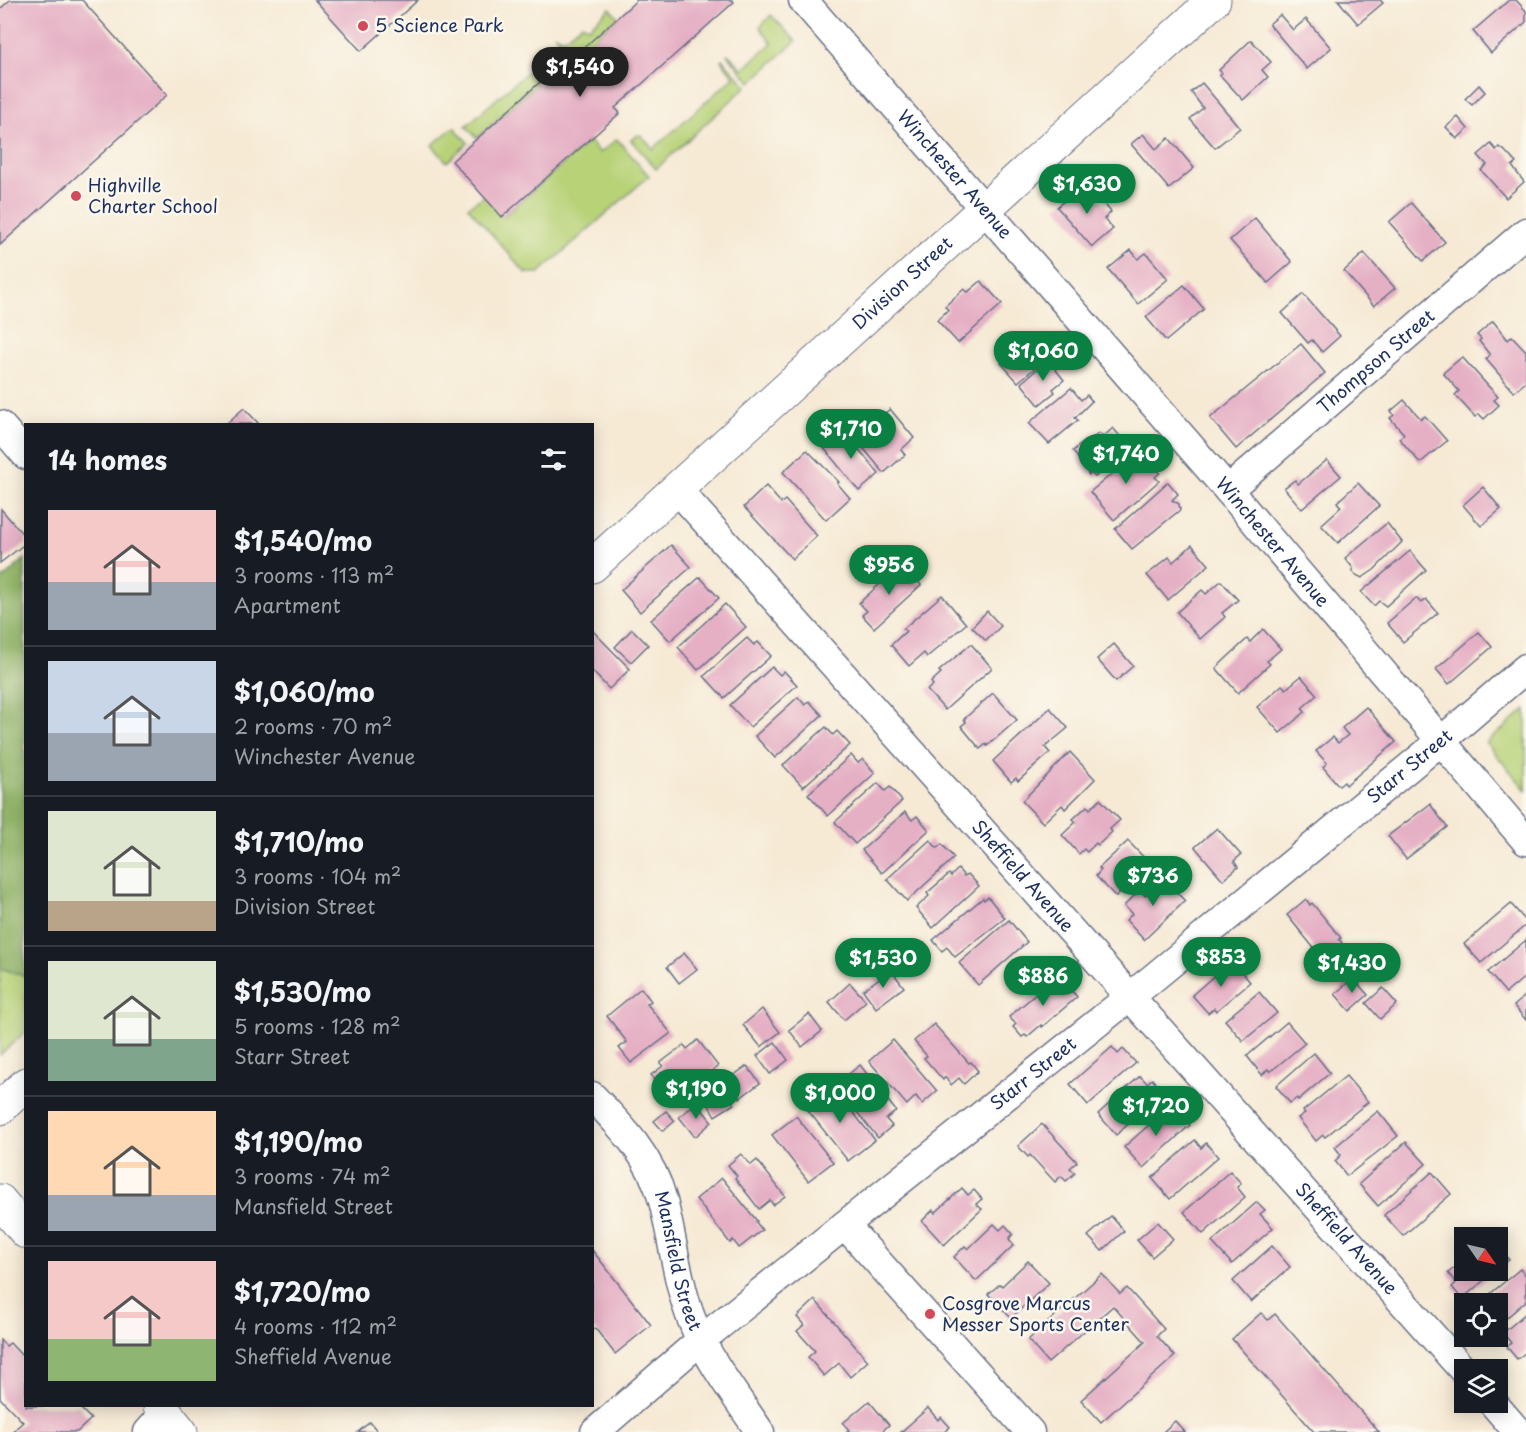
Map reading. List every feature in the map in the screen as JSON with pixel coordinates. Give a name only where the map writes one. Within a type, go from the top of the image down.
[{"type":"main road","name":"Division Street","points":[[594,564],[1214,0]]},
{"type":"main road","points":[[0,1108],[24,1086]]},
{"type":"main road","points":[[0,1201],[24,1230]]},
{"type":"street","name":"Winchester Avenue","points":[[803,0],[1228,490],[1526,841]]},
{"type":"street","name":"Thompson Street","points":[[1228,490],[1526,232]]},
{"type":"street","points":[[0,425],[24,453]]},
{"type":"street","name":"Sheffield Avenue","points":[[677,489],[1454,1360]]},
{"type":"street","name":"Starr Street","points":[[595,1432],[701,1340],[1130,997],[1441,741],[1526,668]]},
{"type":"street","name":"Mansfield Street","points":[[594,1098],[626,1130],[648,1162],[663,1200],[690,1315],[701,1340],[720,1372],[760,1432]]},
{"type":"street","points":[[845,1225],[1030,1432]]},
{"type":"street","points":[[1502,1413],[1518,1432]]},
{"type":"green space","points":[[610,8],[618,17],[572,58],[570,56],[565,60],[563,47],[555,35],[563,39],[582,24],[589,27]]},
{"type":"green space","points":[[771,15],[796,41],[751,82],[727,55],[743,69],[772,43],[760,27]]},
{"type":"green space","points":[[722,59],[747,86],[656,169],[631,140],[641,135],[653,149],[734,77]]},
{"type":"green space","points":[[536,64],[536,85],[477,138],[466,126]]},
{"type":"green space","points":[[454,127],[468,143],[447,162],[432,145]]},
{"type":"green space","points":[[617,139],[649,176],[539,273],[526,273],[468,207],[484,196],[503,217],[589,141],[600,153]]},
{"type":"green space","points":[[24,560],[24,976],[0,968],[0,581]]},
{"type":"green space","points":[[1526,709],[1526,790],[1486,743]]},
{"type":"green space","points":[[0,968],[24,975],[24,1033],[0,1055]]},
{"type":"building","points":[[10,0],[82,0],[167,95],[0,245],[0,9]]},
{"type":"building","name":"5 Science Park","points":[[315,0],[418,0],[361,51]]},
{"type":"building","points":[[637,0],[732,0],[734,2],[615,108],[620,113],[502,217],[452,161],[569,56],[571,59]]},
{"type":"building","points":[[1338,0],[1380,0],[1383,3],[1358,24]]},
{"type":"building","points":[[1509,0],[1516,0],[1526,11],[1526,22],[1491,53],[1473,31]]},
{"type":"building","points":[[1280,15],[1293,30],[1306,19],[1331,48],[1307,69],[1269,24]]},
{"type":"building","points":[[1251,40],[1271,62],[1262,70],[1268,77],[1243,100],[1220,75],[1222,73],[1219,70]]},
{"type":"building","points":[[1202,83],[1240,128],[1215,148],[1190,119],[1203,108],[1191,92]]},
{"type":"building","points":[[1479,85],[1485,92],[1472,105],[1465,99]]},
{"type":"building","points":[[1458,117],[1468,129],[1457,139],[1446,127]]},
{"type":"building","points":[[1143,134],[1156,149],[1169,138],[1194,168],[1169,189],[1131,144]]},
{"type":"building","points":[[1491,144],[1496,150],[1499,147],[1504,150],[1516,163],[1512,166],[1524,182],[1506,198],[1481,170],[1487,165],[1478,155]]},
{"type":"building","points":[[1089,186],[1111,212],[1104,219],[1113,229],[1092,247],[1057,207],[1073,193],[1077,197]]},
{"type":"building","points":[[1411,203],[1445,242],[1423,261],[1389,222]]},
{"type":"building","points":[[1255,218],[1292,262],[1268,283],[1230,240]]},
{"type":"building","points":[[1131,250],[1138,259],[1146,253],[1168,279],[1138,304],[1108,269]]},
{"type":"building","points":[[1364,253],[1395,288],[1374,306],[1344,271]]},
{"type":"building","points":[[981,281],[1002,304],[958,343],[937,320],[948,310],[945,306],[964,289],[968,292]]},
{"type":"building","points":[[1184,285],[1204,309],[1166,341],[1146,317]]},
{"type":"building","points":[[1303,294],[1340,336],[1322,352],[1312,340],[1308,343],[1282,313]]},
{"type":"building","points":[[1493,321],[1508,340],[1512,336],[1526,351],[1526,382],[1514,392],[1486,359],[1490,355],[1477,335]]},
{"type":"building","points":[[1030,338],[1047,358],[1018,382],[1001,363]]},
{"type":"building","points":[[1301,344],[1325,373],[1236,449],[1210,418]]},
{"type":"building","points":[[1462,357],[1498,397],[1494,400],[1499,405],[1484,419],[1479,414],[1475,417],[1455,395],[1459,391],[1443,373]]},
{"type":"building","points":[[1048,360],[1064,380],[1053,389],[1055,392],[1039,405],[1021,383]]},
{"type":"building","points":[[1071,388],[1081,400],[1087,395],[1092,401],[1075,418],[1078,420],[1049,444],[1029,423]]},
{"type":"building","points":[[1404,400],[1421,419],[1425,416],[1447,441],[1420,463],[1399,438],[1404,434],[1390,418],[1394,415],[1391,411]]},
{"type":"building","points":[[244,408],[258,423],[227,423]]},
{"type":"building","points":[[890,409],[914,438],[901,450],[905,455],[884,473],[855,438]]},
{"type":"building","points":[[1113,428],[1130,448],[1095,477],[1091,473],[1089,475],[1073,451],[1099,433],[1103,437]]},
{"type":"building","points":[[843,430],[879,474],[859,491],[823,447]]},
{"type":"building","points":[[807,450],[839,482],[837,483],[850,498],[826,520],[783,472]]},
{"type":"building","points":[[1136,454],[1139,458],[1144,454],[1160,473],[1155,477],[1159,481],[1114,520],[1090,492]]},
{"type":"building","points":[[1327,460],[1341,476],[1302,509],[1284,488],[1295,480],[1298,484]]},
{"type":"building","points":[[1168,482],[1178,494],[1172,500],[1179,504],[1180,510],[1132,549],[1115,529]]},
{"type":"building","points":[[1358,483],[1379,506],[1338,543],[1321,525],[1341,507],[1337,502]]},
{"type":"building","points":[[766,486],[781,503],[785,500],[817,536],[792,559],[744,507]]},
{"type":"building","points":[[1483,487],[1501,509],[1481,526],[1463,505]]},
{"type":"building","points":[[1,509],[24,536],[24,545],[0,563]]},
{"type":"building","points":[[1387,523],[1402,542],[1374,570],[1362,578],[1356,575],[1345,558]]},
{"type":"building","points":[[671,545],[691,567],[640,612],[621,590]]},
{"type":"building","points":[[1192,545],[1209,565],[1168,600],[1147,575],[1169,557],[1173,562]]},
{"type":"building","points":[[1410,551],[1426,570],[1386,606],[1379,601],[1374,606],[1361,592]]},
{"type":"building","points":[[902,564],[921,585],[874,628],[862,615],[867,611],[859,603]]},
{"type":"building","points":[[700,577],[719,598],[670,641],[651,620]]},
{"type":"building","points":[[1221,581],[1238,600],[1222,613],[1225,617],[1200,639],[1177,612],[1202,590],[1206,594]]},
{"type":"building","points":[[942,595],[966,624],[927,657],[924,653],[909,666],[891,645],[906,631],[903,629]]},
{"type":"building","points":[[1416,598],[1421,603],[1426,599],[1438,613],[1403,642],[1387,623]]},
{"type":"building","points":[[725,604],[746,627],[698,670],[678,647]]},
{"type":"building","points":[[987,611],[1001,626],[986,641],[972,627]]},
{"type":"building","points":[[632,629],[648,645],[631,662],[615,647]]},
{"type":"building","points":[[1263,629],[1281,649],[1267,661],[1270,664],[1238,693],[1216,668],[1247,639],[1250,642]]},
{"type":"building","points":[[594,632],[630,669],[609,689],[594,673]]},
{"type":"building","points":[[1479,632],[1492,647],[1449,684],[1436,669]]},
{"type":"building","points":[[747,638],[754,645],[758,642],[771,656],[724,698],[704,676]]},
{"type":"building","points":[[971,644],[992,668],[945,710],[927,690],[933,685],[931,682],[941,673],[939,671]]},
{"type":"building","points":[[1114,644],[1133,666],[1116,681],[1097,659]]},
{"type":"building","points":[[772,667],[780,675],[784,671],[797,685],[750,727],[730,705]]},
{"type":"building","points":[[1301,676],[1317,695],[1302,708],[1305,712],[1280,733],[1257,707],[1282,685],[1286,689]]},
{"type":"building","points":[[993,693],[1017,720],[987,746],[986,744],[980,749],[961,726],[966,722],[964,719]]},
{"type":"building","points":[[798,697],[805,705],[809,701],[822,715],[775,758],[755,736]]},
{"type":"building","points":[[1366,707],[1396,742],[1346,785],[1344,782],[1339,786],[1323,767],[1327,763],[1316,751],[1333,737],[1338,743],[1348,735],[1342,728]]},
{"type":"building","points":[[1050,708],[1068,728],[1045,747],[1050,753],[1018,781],[1016,778],[1011,782],[993,761]]},
{"type":"building","points":[[826,727],[833,735],[837,731],[850,745],[803,787],[783,765]]},
{"type":"building","points":[[1070,752],[1095,779],[1065,809],[1062,805],[1043,823],[1022,801]]},
{"type":"building","points":[[851,755],[858,763],[863,759],[875,773],[828,816],[808,794]]},
{"type":"building","points":[[878,783],[885,791],[890,787],[902,801],[855,844],[835,822]]},
{"type":"building","points":[[1100,799],[1120,820],[1110,829],[1112,832],[1098,845],[1096,843],[1087,852],[1084,849],[1079,854],[1062,835],[1076,822],[1073,819],[1087,806],[1090,809]]},
{"type":"building","points":[[1430,804],[1447,827],[1406,859],[1388,836]]},
{"type":"building","points":[[905,812],[912,820],[917,816],[929,830],[882,873],[862,850]]},
{"type":"building","points":[[1217,828],[1241,855],[1234,861],[1238,867],[1223,880],[1195,847]]},
{"type":"building","points":[[930,840],[937,848],[942,844],[954,858],[907,901],[887,879]]},
{"type":"building","points":[[1128,841],[1152,866],[1123,894],[1121,891],[1116,897],[1096,876],[1101,870],[1099,868]]},
{"type":"building","points":[[958,869],[964,876],[968,874],[979,886],[933,928],[916,908],[929,896],[927,893]]},
{"type":"building","points":[[1163,872],[1173,883],[1170,886],[1185,901],[1144,940],[1126,920],[1132,914],[1124,906],[1140,890],[1145,896],[1162,880],[1159,877]]},
{"type":"building","points":[[988,897],[1005,918],[955,957],[947,947],[942,951],[933,940],[983,898],[984,900]]},
{"type":"building","points":[[1306,899],[1341,938],[1339,939],[1342,943],[1336,948],[1344,956],[1330,968],[1287,915]]},
{"type":"building","points":[[1511,904],[1526,921],[1526,925],[1481,963],[1464,944]]},
{"type":"building","points":[[1009,920],[1027,942],[978,985],[959,963]]},
{"type":"building","points":[[1526,940],[1526,976],[1506,993],[1488,972]]},
{"type":"building","points":[[684,953],[697,969],[679,983],[667,967]]},
{"type":"building","points":[[1232,960],[1250,982],[1216,1011],[1214,1008],[1208,1013],[1192,995]]},
{"type":"building","points":[[891,970],[904,987],[876,1008],[863,990]]},
{"type":"building","points":[[1058,975],[1077,997],[1042,1027],[1041,1025],[1027,1037],[1025,1035],[1022,1037],[1013,1027],[1016,1024],[1009,1017]]},
{"type":"building","points":[[1353,978],[1368,995],[1350,1011],[1335,994]]},
{"type":"building","points":[[850,983],[866,1001],[844,1020],[829,1002]]},
{"type":"building","points":[[641,988],[651,1001],[647,1004],[671,1033],[631,1063],[619,1048],[627,1042],[607,1016]]},
{"type":"building","points":[[1383,988],[1397,1004],[1380,1019],[1366,1003]]},
{"type":"building","points":[[1259,992],[1277,1013],[1243,1041],[1225,1020]]},
{"type":"building","points":[[1526,995],[1526,1020],[1514,1006]]},
{"type":"building","points":[[762,1009],[780,1032],[761,1047],[743,1025]]},
{"type":"building","points":[[809,1014],[822,1031],[802,1047],[789,1030]]},
{"type":"building","points":[[1287,1022],[1305,1043],[1270,1072],[1268,1069],[1262,1075],[1247,1056]]},
{"type":"building","points":[[934,1024],[978,1071],[964,1084],[959,1078],[951,1085],[945,1077],[943,1080],[924,1058],[927,1056],[914,1041]]},
{"type":"building","points":[[698,1040],[718,1066],[684,1093],[683,1091],[666,1103],[656,1091],[661,1087],[651,1075],[663,1066],[660,1063],[684,1045],[687,1049]]},
{"type":"building","points":[[893,1040],[937,1091],[922,1104],[916,1096],[907,1105],[869,1061]]},
{"type":"building","points":[[775,1042],[788,1060],[770,1074],[757,1056]]},
{"type":"building","points":[[1112,1047],[1118,1054],[1123,1049],[1136,1063],[1088,1105],[1070,1084]]},
{"type":"building","points":[[1314,1053],[1330,1073],[1298,1100],[1297,1098],[1290,1103],[1276,1086]]},
{"type":"building","points":[[860,1065],[896,1111],[886,1119],[892,1126],[878,1138],[835,1085]]},
{"type":"building","points":[[747,1066],[760,1083],[740,1098],[727,1080]]},
{"type":"building","points":[[1140,1076],[1147,1083],[1152,1079],[1164,1093],[1116,1135],[1098,1114]]},
{"type":"building","points":[[1346,1076],[1368,1102],[1325,1137],[1323,1135],[1316,1141],[1298,1118],[1305,1113],[1303,1111]]},
{"type":"building","points":[[721,1084],[734,1104],[715,1116],[703,1095]]},
{"type":"building","points":[[833,1087],[875,1140],[848,1161],[806,1108]]},
{"type":"building","points":[[697,1103],[712,1122],[695,1137],[679,1117]]},
{"type":"building","points":[[1167,1109],[1173,1116],[1178,1112],[1190,1125],[1143,1168],[1124,1147]]},
{"type":"building","points":[[666,1111],[675,1121],[663,1131],[654,1121]]},
{"type":"building","points":[[1378,1111],[1398,1136],[1347,1176],[1335,1161],[1341,1155],[1335,1147]]},
{"type":"building","points":[[796,1116],[833,1162],[808,1181],[772,1135]]},
{"type":"building","points":[[1042,1124],[1077,1162],[1070,1168],[1075,1173],[1066,1181],[1061,1176],[1055,1182],[1030,1155],[1028,1157],[1018,1146]]},
{"type":"building","points":[[1195,1140],[1201,1148],[1206,1143],[1218,1157],[1170,1199],[1152,1178]]},
{"type":"building","points":[[1406,1142],[1426,1164],[1378,1206],[1359,1184]]},
{"type":"building","points":[[741,1154],[751,1165],[757,1160],[785,1196],[773,1205],[770,1200],[759,1209],[728,1165]]},
{"type":"building","points":[[1230,1171],[1241,1183],[1237,1187],[1245,1197],[1203,1234],[1184,1212]]},
{"type":"building","points":[[1432,1172],[1451,1194],[1403,1236],[1384,1215]]},
{"type":"building","points":[[722,1178],[762,1230],[739,1248],[733,1240],[730,1243],[696,1199]]},
{"type":"building","points":[[962,1188],[968,1195],[974,1190],[982,1199],[976,1204],[982,1209],[944,1245],[922,1221],[933,1210],[935,1213]]},
{"type":"building","points":[[1257,1202],[1265,1210],[1260,1214],[1273,1228],[1232,1264],[1212,1242]]},
{"type":"building","points":[[1111,1216],[1124,1231],[1102,1251],[1088,1236]]},
{"type":"building","points":[[1158,1222],[1173,1239],[1152,1257],[1137,1240]]},
{"type":"building","points":[[994,1224],[1000,1230],[1005,1225],[1013,1234],[1009,1239],[1014,1245],[976,1281],[954,1257],[965,1246],[968,1249]]},
{"type":"building","points":[[1272,1246],[1290,1267],[1251,1302],[1233,1281]]},
{"type":"building","points":[[594,1253],[651,1325],[615,1354],[595,1328]]},
{"type":"building","points":[[1028,1261],[1049,1283],[1011,1318],[988,1294],[1000,1284],[1002,1286]]},
{"type":"building","points":[[1454,1268],[1454,1280],[1448,1273]]},
{"type":"building","points":[[1520,1269],[1526,1276],[1526,1301],[1508,1317],[1508,1293],[1491,1293]]},
{"type":"building","points":[[1102,1274],[1120,1294],[1127,1288],[1164,1329],[1157,1336],[1175,1356],[1101,1422],[1081,1400],[1145,1342],[1113,1306],[1048,1363],[1028,1340]]},
{"type":"building","points":[[1454,1281],[1483,1281],[1469,1293],[1457,1293],[1452,1287],[1456,1283]]},
{"type":"building","points":[[815,1300],[868,1361],[850,1377],[839,1363],[824,1376],[808,1357],[815,1351],[797,1331],[804,1325],[797,1317]]},
{"type":"building","points":[[1261,1313],[1268,1320],[1275,1314],[1379,1432],[1314,1432],[1232,1339]]},
{"type":"building","points":[[1526,1313],[1526,1352],[1517,1359],[1507,1347],[1511,1343],[1508,1339],[1508,1329]]},
{"type":"building","points":[[0,1340],[6,1346],[10,1343],[24,1358],[24,1407],[79,1407],[91,1419],[77,1432],[12,1432],[23,1422],[0,1398]]},
{"type":"building","points":[[869,1401],[889,1425],[881,1432],[847,1432],[849,1430],[843,1423]]},
{"type":"building","points":[[928,1408],[938,1420],[941,1417],[950,1427],[944,1432],[901,1432]]},
{"type":"building","points":[[1175,1421],[1185,1432],[1163,1432]]},
{"type":"building","points":[[370,1422],[378,1432],[358,1432]]},
{"type":"place","name":"5 Science Park","points":[[363,26]]},
{"type":"place","name":"Highville Charter School","points":[[76,196]]},
{"type":"place","name":"Cosgrove Marcus Messer Sports Center","points":[[930,1314]]}]
